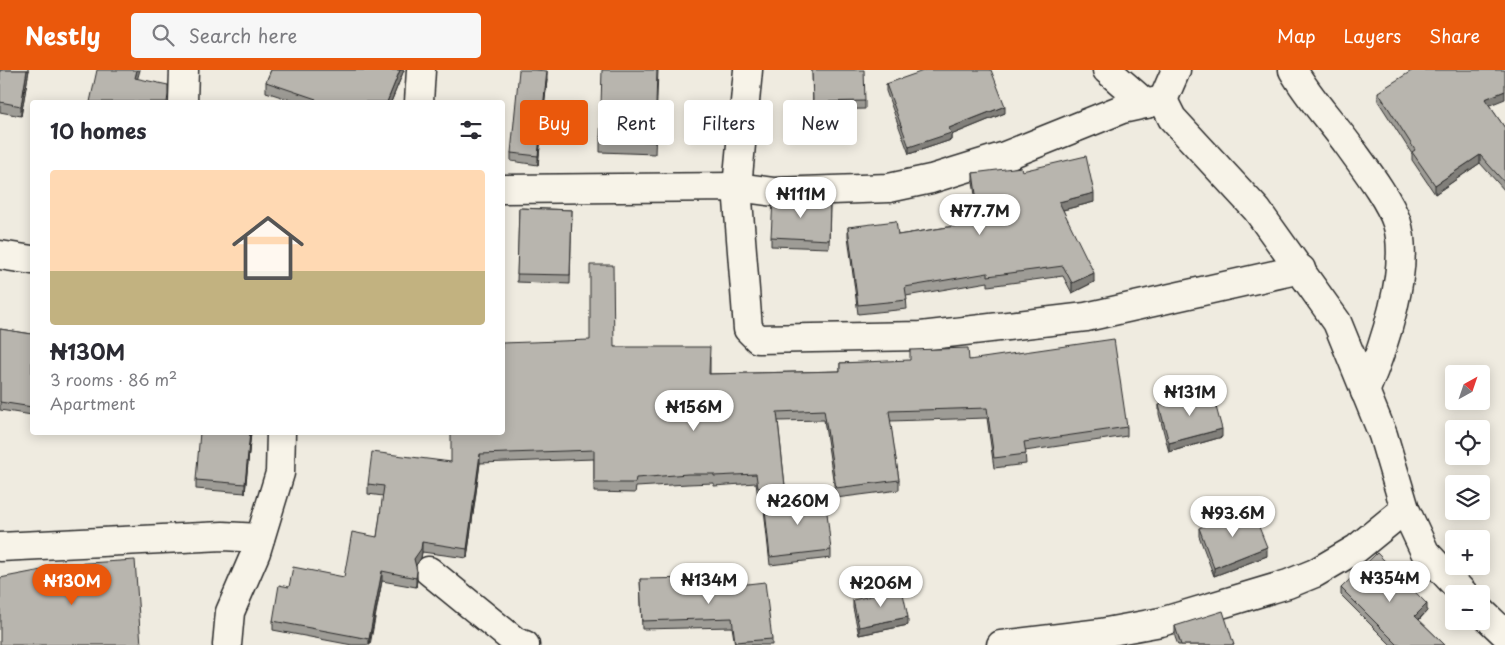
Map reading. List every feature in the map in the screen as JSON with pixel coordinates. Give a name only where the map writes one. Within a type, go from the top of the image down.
[{"type":"street","points":[[183,100],[184,70]]},
{"type":"street","points":[[419,100],[420,70]]},
{"type":"street","points":[[748,70],[737,187],[748,329],[758,339],[921,336],[1086,317],[1301,269]]},
{"type":"street","points":[[1107,70],[1154,102],[1172,118],[1257,210],[1301,269],[1337,322],[1383,435],[1405,509],[1425,552],[1456,585]]},
{"type":"street","points":[[505,189],[737,187],[774,192],[888,188],[931,179],[1005,156],[1122,109],[1154,102],[1176,70]]},
{"type":"street","points":[[1292,70],[1376,183],[1397,224],[1400,259],[1395,300],[1379,359],[1365,392]]},
{"type":"street","points":[[0,255],[30,260]]},
{"type":"street","points":[[227,645],[230,612],[260,538],[280,474],[281,435]]},
{"type":"street","points":[[1001,645],[1102,633],[1161,622],[1288,584],[1315,573],[1356,549],[1405,509]]},
{"type":"street","points":[[0,547],[223,536],[260,538]]},
{"type":"street","points":[[429,570],[516,642],[525,645]]},
{"type":"street","points":[[1490,620],[1505,634]]},
{"type":"building","points":[[0,70],[27,70],[21,106],[0,102]]},
{"type":"building","points":[[97,70],[137,70],[135,78],[168,85],[167,100],[90,100]]},
{"type":"building","points":[[271,70],[400,70],[388,100],[316,100],[266,82]]},
{"type":"building","points":[[519,70],[547,71],[544,100],[520,100],[520,145],[539,145],[538,156],[511,153]]},
{"type":"building","points":[[602,70],[657,70],[656,100],[601,100]]},
{"type":"building","points":[[812,70],[864,70],[865,101],[813,100]]},
{"type":"building","points":[[926,70],[991,70],[1005,106],[949,128],[951,133],[909,147],[886,84]]},
{"type":"building","points":[[1413,70],[1505,70],[1505,91],[1485,99],[1505,128],[1505,183],[1480,155],[1435,185],[1412,152],[1415,150],[1378,92]]},
{"type":"building","points":[[1086,156],[1094,193],[1059,202],[1094,273],[1072,283],[1063,266],[988,276],[988,273],[905,287],[907,300],[858,305],[848,227],[896,221],[898,235],[980,222],[973,173],[1021,167],[1022,171]]},
{"type":"building","points":[[773,199],[830,201],[829,240],[771,237]]},
{"type":"building","points":[[519,208],[572,210],[570,275],[517,274]]},
{"type":"building","points":[[590,265],[613,265],[614,347],[710,347],[709,374],[840,371],[840,363],[910,360],[910,350],[968,348],[969,360],[1114,339],[1127,427],[1024,442],[1026,454],[994,458],[987,408],[889,411],[899,480],[836,488],[824,410],[777,412],[785,486],[758,488],[756,474],[714,476],[714,474],[688,474],[636,478],[635,483],[594,483],[594,450],[480,454],[467,549],[422,542],[421,549],[414,559],[417,571],[416,578],[382,571],[369,639],[273,621],[279,585],[289,587],[293,567],[344,577],[352,532],[377,537],[384,486],[368,484],[372,452],[451,462],[451,435],[505,435],[505,343],[590,340]]},
{"type":"building","points":[[0,329],[30,334],[30,407],[0,402]]},
{"type":"building","points":[[1212,392],[1222,429],[1169,443],[1159,405]]},
{"type":"building","points":[[200,435],[250,435],[245,484],[196,480]]},
{"type":"building","points":[[825,494],[831,550],[770,557],[764,501]]},
{"type":"building","points":[[1251,507],[1267,547],[1214,568],[1199,528]]},
{"type":"building","points":[[1377,553],[1427,604],[1415,616],[1445,645],[1398,645],[1341,588]]},
{"type":"building","points":[[135,560],[141,645],[0,645],[0,578],[73,564]]},
{"type":"building","points":[[702,578],[703,589],[765,582],[772,639],[735,642],[732,618],[642,621],[640,579]]},
{"type":"building","points":[[902,589],[908,617],[859,627],[853,600]]},
{"type":"building","points":[[1223,611],[1234,645],[1181,645],[1175,626]]}]
